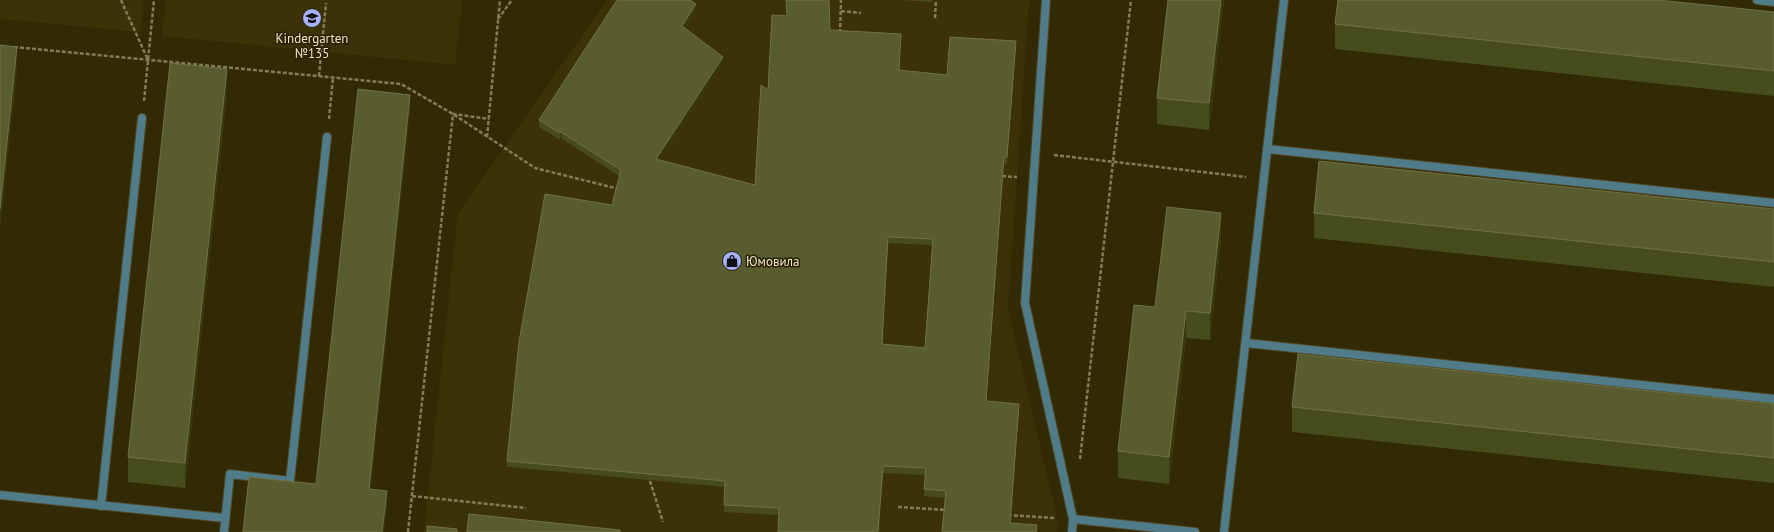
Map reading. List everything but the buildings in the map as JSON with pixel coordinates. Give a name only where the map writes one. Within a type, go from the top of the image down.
[{"type":"lane","points":[[1046,0],[1025,303],[1073,519],[1072,532]]},
{"type":"lane","points":[[1224,532],[1284,0]]},
{"type":"lane","points":[[1757,0],[1774,2]]},
{"type":"lane","points":[[101,506],[142,118]]},
{"type":"lane","points":[[224,532],[230,474],[290,481],[327,137]]},
{"type":"lane","points":[[1267,149],[1774,203]]},
{"type":"lane","points":[[1246,343],[1774,399]]},
{"type":"lane","points":[[0,495],[225,518]]},
{"type":"lane","points":[[1073,519],[1196,532]]},
{"type":"path","points":[[121,0],[148,60]]},
{"type":"path","points":[[142,118],[154,0]]},
{"type":"path","points":[[487,138],[500,0]]},
{"type":"path","points":[[498,19],[512,0]]},
{"type":"path","points":[[840,35],[841,0]]},
{"type":"path","points":[[935,18],[936,0]]},
{"type":"path","points":[[1079,464],[1131,0]]},
{"type":"path","points":[[319,76],[326,3]]},
{"type":"path","points":[[841,11],[861,13]]},
{"type":"path","points":[[8,47],[401,84],[453,114],[487,138],[535,168],[620,189]]},
{"type":"path","points":[[327,137],[333,78]]},
{"type":"path","points":[[453,114],[489,118]]},
{"type":"path","points":[[408,532],[453,114]]},
{"type":"path","points":[[1036,153],[1264,179]]},
{"type":"path","points":[[995,175],[1034,178]]},
{"type":"path","points":[[650,481],[663,522]]},
{"type":"path","points":[[412,496],[526,508]]},
{"type":"path","points":[[898,506],[954,511]]},
{"type":"path","points":[[1001,514],[1073,519]]},
{"type":"shaded area","points":[[0,0],[144,0],[140,32],[0,19]]},
{"type":"shaded area","name":"Kindergarten №135","points":[[166,0],[462,0],[455,65],[162,36]]},
{"type":"shaded area","name":"Юмовила","points":[[607,0],[1029,0],[1008,309],[1058,522],[1057,532],[424,532],[458,213]]},
{"type":"place","name":"Kindergarten №135","points":[[312,18]]},
{"type":"place","name":"Юмовила","points":[[732,261]]}]
